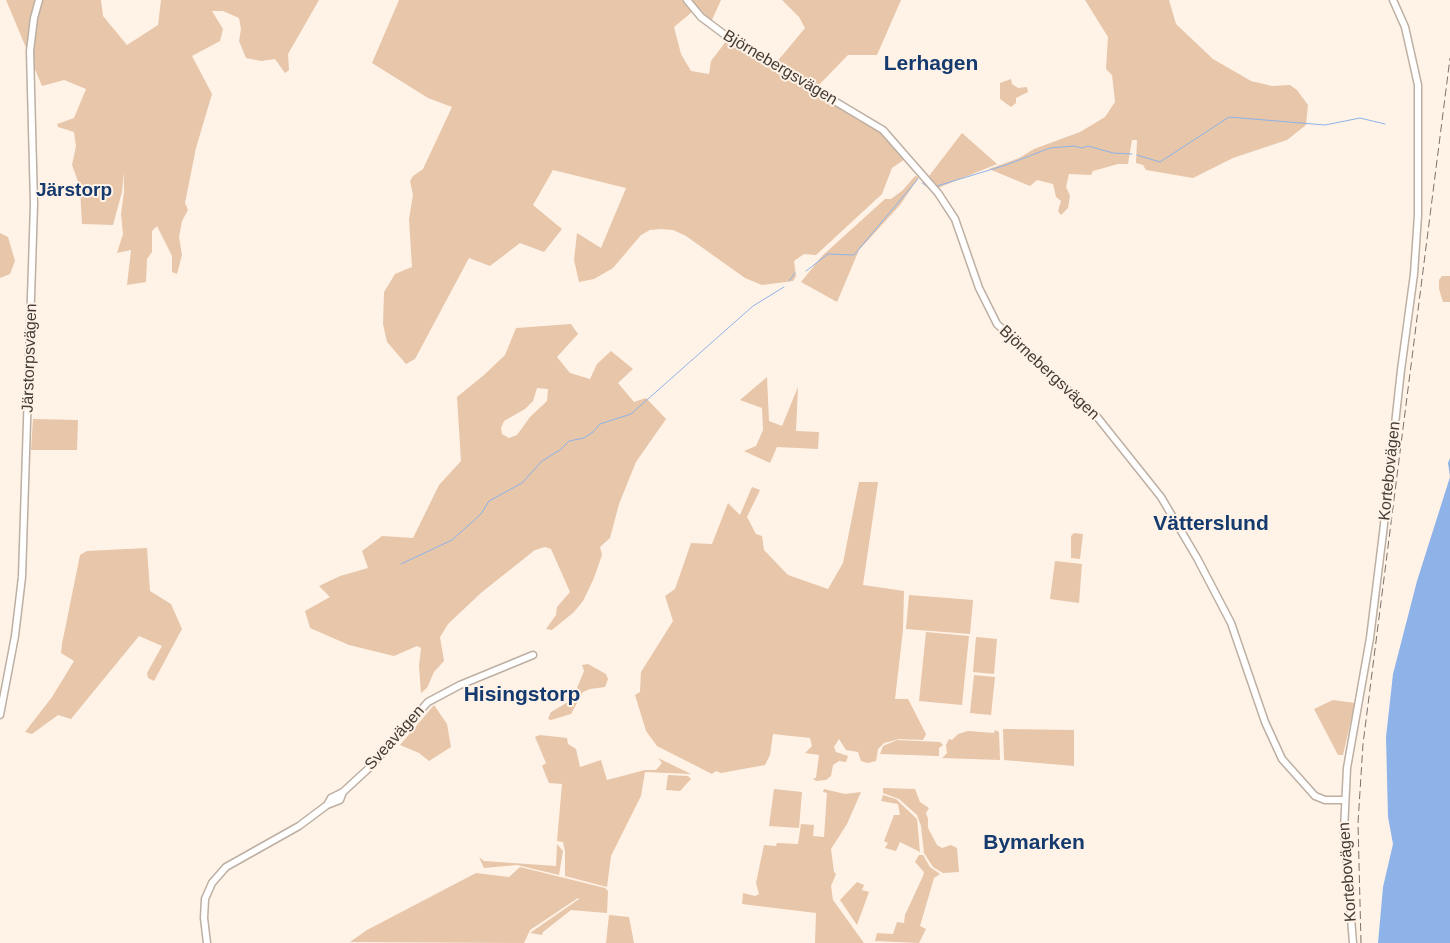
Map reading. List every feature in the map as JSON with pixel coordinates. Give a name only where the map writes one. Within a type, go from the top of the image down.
[{"type":"street","name":"Järstorpsvägen","points":[[0,715],[15,636],[22,577],[34,213],[30,51],[34,18],[39,0]]},
{"type":"street","name":"Björnebergsvägen","points":[[686,0],[701,17],[729,38],[883,130],[938,193],[955,219],[980,288],[997,324],[1098,418],[1161,497],[1197,558],[1231,623],[1264,722],[1282,759],[1315,796],[1325,800],[1344,800]]},
{"type":"street","name":"Kortebovägen","points":[[1353,943],[1344,830],[1344,800],[1348,761],[1370,638],[1414,274],[1418,215],[1418,85],[1405,27],[1393,0]]},
{"type":"street","name":"Sveavägen","points":[[207,943],[204,918],[205,900],[212,883],[226,867],[235,860],[299,826],[328,805],[335,803],[343,792],[368,769],[428,702],[460,685],[533,655]]},
{"type":"shaded area","points":[[6,0],[101,0],[103,16],[127,45],[158,25],[161,0],[319,0],[288,54],[289,70],[285,73],[275,59],[261,61],[246,58],[239,41],[241,29],[239,18],[223,11],[212,11],[223,29],[220,41],[192,56],[212,94],[196,148],[185,203],[188,210],[182,221],[179,237],[182,255],[177,274],[172,272],[172,256],[157,226],[152,231],[152,252],[147,259],[146,282],[127,285],[131,250],[117,253],[123,234],[121,214],[124,172],[122,192],[113,225],[82,224],[80,187],[72,165],[76,146],[74,132],[58,127],[57,124],[74,118],[86,89],[64,80],[42,86]]},
{"type":"shaded area","points":[[399,0],[685,0],[692,12],[674,27],[681,54],[691,71],[709,74],[711,61],[727,40],[877,129],[905,159],[892,168],[882,194],[816,255],[804,254],[794,261],[796,276],[793,281],[762,285],[745,278],[686,236],[673,230],[661,229],[650,230],[641,235],[613,268],[594,279],[579,282],[574,260],[577,233],[601,248],[626,188],[553,170],[533,205],[562,229],[544,252],[520,243],[490,266],[469,258],[415,359],[406,364],[387,342],[383,324],[384,292],[395,274],[412,267],[409,219],[413,195],[410,181],[413,176],[423,169],[452,107],[428,98],[372,63]]},
{"type":"shaded area","points":[[692,0],[721,0],[711,22],[693,2]]},
{"type":"shaded area","points":[[782,0],[901,0],[877,55],[848,55],[817,87],[776,63],[805,28],[799,17]]},
{"type":"shaded area","points":[[1085,0],[1169,0],[1176,24],[1213,59],[1251,81],[1272,86],[1290,85],[1297,90],[1308,105],[1306,125],[1287,140],[1233,158],[1193,178],[1146,170],[1143,165],[1136,163],[1137,140],[1132,140],[1128,164],[1118,164],[1093,171],[1091,175],[1069,174],[1066,187],[1070,196],[1068,208],[1061,215],[1058,211],[1061,201],[1056,197],[1053,184],[1037,180],[1030,186],[989,169],[1019,158],[1034,149],[1080,132],[1105,117],[1115,102],[1112,75],[1106,69],[1108,37]]},
{"type":"shaded area","points":[[1011,79],[1012,84],[1018,88],[1027,87],[1028,92],[1016,98],[1016,103],[1011,107],[1000,99],[1000,83]]},
{"type":"shaded area","points":[[962,133],[997,164],[938,188],[929,176]]},
{"type":"shaded area","points":[[915,176],[919,177],[900,205],[859,250],[837,302],[801,282],[822,256],[885,199],[891,199],[903,190]]},
{"type":"shaded area","points":[[0,233],[8,237],[15,261],[10,274],[0,278]]},
{"type":"shaded area","points":[[1442,276],[1450,276],[1450,302],[1443,302],[1439,289],[1439,280]]},
{"type":"shaded area","points":[[571,324],[578,334],[557,357],[570,373],[590,379],[597,364],[611,351],[633,369],[618,383],[634,402],[646,398],[666,419],[636,462],[619,504],[610,538],[600,547],[602,555],[594,578],[583,601],[574,612],[552,630],[546,629],[556,615],[557,607],[570,592],[551,549],[545,547],[535,550],[482,592],[448,624],[440,637],[444,661],[434,672],[427,688],[421,693],[419,666],[421,648],[417,646],[394,656],[349,645],[310,628],[305,611],[330,597],[319,586],[340,576],[368,568],[362,551],[382,536],[413,538],[439,485],[461,461],[457,397],[505,355],[516,328]],"holes":[[[537,388],[548,389],[547,401],[530,417],[517,435],[509,438],[502,434],[501,428],[504,421],[525,409],[533,401]]]},
{"type":"shaded area","points":[[767,377],[769,421],[782,426],[798,387],[796,431],[819,432],[818,449],[777,447],[770,463],[744,451],[756,446],[763,430],[762,408],[740,400]]},
{"type":"shaded area","points":[[33,419],[78,420],[77,450],[31,450]]},
{"type":"shaded area","points":[[859,482],[878,482],[863,585],[904,591],[903,630],[895,699],[908,699],[926,734],[923,740],[899,739],[884,743],[878,749],[876,761],[868,763],[861,761],[858,752],[846,750],[839,739],[834,747],[836,752],[848,756],[846,762],[839,761],[833,765],[831,776],[826,780],[816,781],[813,778],[816,778],[819,755],[805,753],[812,746],[810,738],[773,734],[770,755],[765,765],[721,773],[716,771],[712,774],[657,746],[646,731],[635,695],[640,692],[641,672],[673,621],[665,596],[675,589],[691,543],[712,544],[728,503],[740,515],[752,487],[760,490],[747,517],[756,534],[762,536],[764,550],[788,575],[828,589],[843,563]]},
{"type":"shaded area","points":[[1074,533],[1083,534],[1080,559],[1071,558],[1071,536]]},
{"type":"shaded area","points":[[147,548],[150,591],[171,604],[182,629],[154,681],[148,678],[147,673],[162,646],[139,636],[71,719],[58,715],[32,734],[25,732],[52,697],[74,661],[61,653],[80,555],[87,551]]},
{"type":"shaded area","points":[[1055,561],[1082,564],[1079,603],[1050,599]]},
{"type":"shaded area","points":[[909,595],[973,600],[970,634],[906,629]]},
{"type":"shaded area","points":[[926,632],[969,636],[962,705],[919,701]]},
{"type":"shaded area","points":[[976,637],[997,639],[994,674],[973,672]]},
{"type":"shaded area","points":[[588,664],[606,674],[608,679],[605,687],[583,692],[571,714],[551,720],[548,719],[551,712],[568,702],[577,688],[584,671],[582,665]]},
{"type":"shaded area","points":[[974,675],[995,677],[991,715],[970,713]]},
{"type":"shaded area","points":[[1333,700],[1355,703],[1343,755],[1338,755],[1314,709]]},
{"type":"shaded area","points":[[434,705],[447,724],[451,747],[429,761],[419,753],[400,745]]},
{"type":"shaded area","points":[[1003,729],[1074,730],[1074,766],[1004,760]]},
{"type":"shaded area","points":[[995,730],[999,732],[1000,760],[942,758],[947,753],[946,745],[949,739],[952,740],[958,734],[968,731],[994,733]]},
{"type":"shaded area","points":[[540,735],[567,738],[568,744],[576,749],[580,767],[601,760],[607,780],[645,770],[656,770],[662,763],[658,758],[691,774],[645,772],[641,796],[611,856],[607,887],[565,876],[563,842],[557,841],[562,784],[549,783],[542,766],[546,763],[535,737]]},
{"type":"shaded area","points":[[897,740],[940,742],[943,745],[939,748],[939,756],[880,754],[883,746]]},
{"type":"shaded area","points":[[668,775],[688,776],[691,779],[680,791],[666,790]]},
{"type":"shaded area","points":[[883,788],[915,789],[920,802],[929,808],[926,813],[928,828],[937,845],[942,848],[951,845],[957,848],[959,872],[943,873],[933,867],[924,853],[921,826],[917,815],[899,799],[883,793]]},
{"type":"shaded area","points":[[774,789],[802,792],[799,828],[769,826]]},
{"type":"shaded area","points":[[824,789],[845,794],[861,792],[847,824],[831,849],[834,872],[836,874],[831,886],[833,900],[864,943],[815,943],[816,913],[742,904],[743,893],[755,896],[759,894],[756,883],[764,845],[776,846],[777,843],[798,844],[801,824],[814,825],[813,836],[824,837],[827,793],[823,792]]},
{"type":"shaded area","points":[[883,795],[896,799],[917,819],[920,852],[900,842],[896,851],[885,848],[888,843],[884,841],[894,815],[900,815],[898,804],[881,801]]},
{"type":"shaded area","points":[[557,844],[563,851],[559,875],[517,865],[484,868],[479,857],[484,861],[556,866]]},
{"type":"shaded area","points":[[919,855],[923,855],[930,867],[940,874],[934,878],[920,926],[926,929],[919,943],[875,941],[877,933],[893,934],[897,922],[904,923],[905,915],[924,872],[915,862]]},
{"type":"shaded area","points":[[520,867],[605,888],[608,891],[607,913],[571,910],[543,932],[542,935],[530,933],[578,898],[530,930],[524,943],[350,942],[367,930],[476,873],[509,877]]},
{"type":"shaded area","points":[[857,882],[864,885],[862,890],[869,892],[857,925],[840,900]]},
{"type":"shaded area","points":[[609,915],[629,917],[634,943],[606,943]]},
{"type":"water","points":[[1450,458],[1450,477],[1448,463]]},
{"type":"water","points":[[1450,477],[1450,943],[1378,943],[1383,887],[1393,844],[1388,817],[1386,737],[1393,674],[1417,581]]},
{"type":"waterway","points":[[1137,155],[1160,162],[1229,117],[1325,125],[1360,118],[1385,124]]},
{"type":"waterway","points":[[937,186],[1006,165],[1050,148],[1074,146],[1082,148],[1088,146],[1113,153],[1132,154]]},
{"type":"waterway","points":[[806,271],[828,254],[854,255],[918,179]]},
{"type":"waterway","points":[[922,183],[928,187]]},
{"type":"waterway","points":[[789,281],[795,273]]},
{"type":"waterway","points":[[401,564],[452,540],[481,514],[489,501],[522,483],[542,461],[560,450],[569,441],[584,438],[600,424],[631,414],[753,306],[784,287]]},
{"type":"railway","points":[[1361,943],[1358,823],[1363,744],[1450,58]]},
{"type":"district","name":"Lerhagen","points":[[931,64]]},
{"type":"district","name":"Järstorp","points":[[74,191]]},
{"type":"district","name":"Vätterslund","points":[[1211,524]]},
{"type":"district","name":"Hisingstorp","points":[[522,695]]},
{"type":"district","name":"Bymarken","points":[[1034,843]]}]
